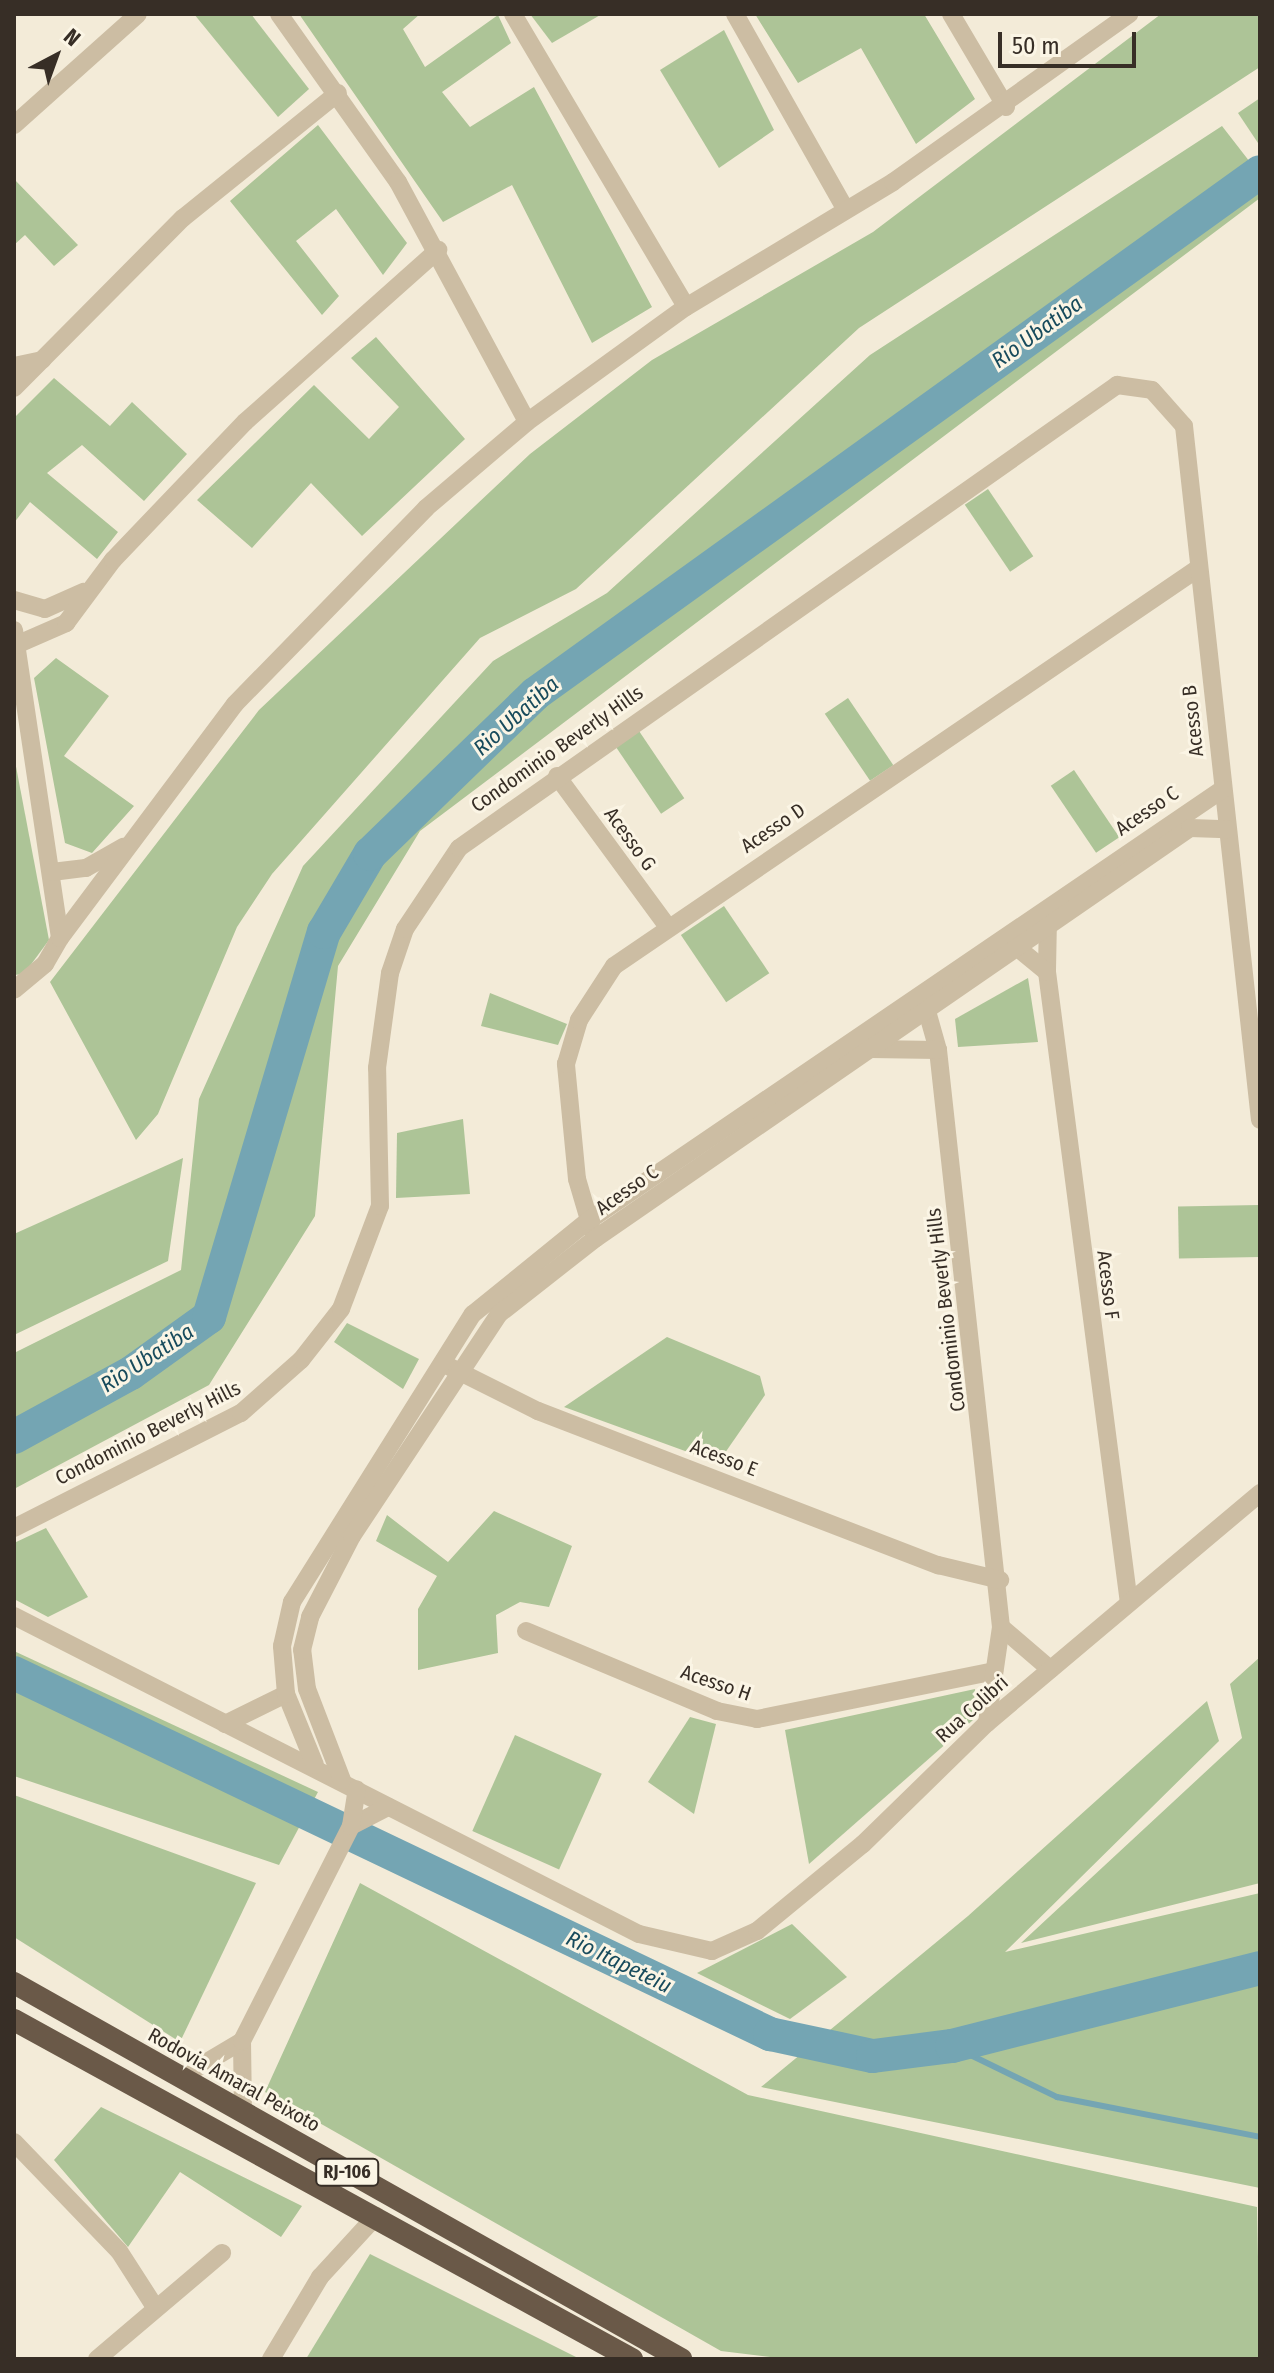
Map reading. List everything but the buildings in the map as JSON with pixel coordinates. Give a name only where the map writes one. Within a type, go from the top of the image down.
[{"type":"highway","name":"Rodovia Amaral Peixoto","points":[[14,1983],[681,2359]]},
{"type":"highway","name":"RJ-106","points":[[14,2020],[632,2359]]},
{"type":"street","points":[[16,121],[138,14]]},
{"type":"street","points":[[279,14],[338,93],[438,250],[527,422]]},
{"type":"street","points":[[513,14],[686,307]]},
{"type":"street","points":[[735,14],[846,210]]},
{"type":"street","points":[[951,14],[1006,107]]},
{"type":"street","points":[[15,988],[60,938],[129,844],[284,649],[426,508],[527,422],[686,307],[846,210],[1006,107],[1129,14]]},
{"type":"street","points":[[14,388],[183,218],[338,93]]},
{"type":"street","points":[[14,600],[62,607],[91,585],[296,372],[438,250]]},
{"type":"street","points":[[14,366],[42,360]]},
{"type":"street","name":"Acesso B","points":[[1140,385],[1168,402],[1184,426],[1197,569],[1260,1120]]},
{"type":"street","name":"Condominio Beverly Hills","points":[[14,1528],[241,1413],[321,1337],[361,1271],[380,1206],[380,1021],[405,929],[459,848],[1097,393],[1140,385]]},
{"type":"street","name":"Acesso D","points":[[592,1230],[566,1064],[574,1034],[614,966],[1197,569]]},
{"type":"street","points":[[60,938],[52,872],[18,690],[15,638],[66,623],[91,585]]},
{"type":"street","points":[[14,739],[31,749]]},
{"type":"street","name":"Acesso G","points":[[557,776],[668,927]]},
{"type":"street","name":"Acesso C","points":[[350,1784],[307,1689],[306,1629],[352,1536],[457,1373],[514,1299],[592,1230],[924,998],[1048,917],[1186,820],[1223,789]]},
{"type":"street","name":"Acesso C","points":[[1186,820],[1227,829]]},
{"type":"street","points":[[52,872],[86,868],[129,844]]},
{"type":"street","name":"Acesso F","points":[[1048,917],[1047,972],[1129,1603]]},
{"type":"street","points":[[1009,942],[1047,972]]},
{"type":"street","name":"Condominio Beverly Hills","points":[[924,998],[938,1050],[1000,1580],[1001,1627],[987,1723]]},
{"type":"street","name":"Acesso C","points":[[315,1765],[286,1694],[282,1646],[292,1602],[440,1359],[494,1294],[870,1049],[924,998]]},
{"type":"street","points":[[870,1049],[938,1050]]},
{"type":"street","name":"Acesso E","points":[[440,1359],[457,1373],[924,1559],[1000,1580]]},
{"type":"street","name":"Rua Colibri","points":[[388,1807],[639,1934],[712,1951],[757,1931],[863,1844],[987,1723],[1260,1493]]},
{"type":"street","points":[[14,1616],[225,1724],[315,1765],[388,1807],[350,1828]]},
{"type":"street","points":[[1001,1627],[1050,1669]]},
{"type":"street","name":"Acesso H","points":[[526,1631],[717,1711],[757,1719],[994,1671]]},
{"type":"street","points":[[225,1724],[286,1694]]},
{"type":"street","points":[[243,2113],[242,2041],[350,1828],[350,1784]]},
{"type":"street","points":[[180,2078],[242,2041]]},
{"type":"street","points":[[14,2142],[119,2251],[155,2307]]},
{"type":"street","points":[[271,2359],[320,2277],[376,2216]]},
{"type":"street","points":[[97,2359],[222,2253]]},
{"type":"green space","points":[[194,14],[251,14],[309,89],[278,117]]},
{"type":"green space","points":[[299,14],[420,14],[403,29],[425,67],[498,15],[511,43],[442,92],[470,127],[534,87],[652,307],[592,343],[512,185],[443,222]]},
{"type":"green space","points":[[530,14],[602,14],[552,43]]},
{"type":"green space","points":[[755,14],[924,14],[975,99],[916,144],[861,48],[798,83]]},
{"type":"green space","points":[[1161,14],[1260,14],[1260,67],[859,328],[576,589],[480,638],[272,874],[237,927],[158,1114],[136,1140],[50,982],[259,710],[530,454],[652,360],[873,232]]},
{"type":"green space","points":[[724,30],[774,130],[719,168],[660,70]]},
{"type":"green space","points":[[1260,98],[1260,146],[1238,113]]},
{"type":"green space","points":[[318,125],[407,243],[383,275],[336,209],[296,241],[339,296],[322,315],[230,201]]},
{"type":"green space","points":[[1222,126],[1260,175],[1260,198],[420,831],[338,966],[315,1216],[209,1385],[14,1489],[14,1353],[181,1270],[199,1099],[303,866],[493,661],[607,593],[870,355]]},
{"type":"green space","points":[[14,179],[78,245],[54,266],[25,235],[14,245]]},
{"type":"green space","points":[[376,337],[465,439],[362,536],[311,483],[252,548],[197,500],[314,385],[369,439],[399,407],[351,358]]},
{"type":"green space","points":[[54,378],[110,426],[132,402],[187,454],[144,501],[82,445],[47,473],[118,532],[97,559],[30,502],[14,523],[14,418]]},
{"type":"green space","points":[[988,489],[1033,556],[1010,572],[965,505]]},
{"type":"green space","points":[[56,658],[109,696],[64,756],[134,806],[92,853],[65,843],[34,678]]},
{"type":"green space","points":[[848,698],[893,765],[870,781],[825,714]]},
{"type":"green space","points":[[639,731],[684,798],[661,814],[616,747]]},
{"type":"green space","points":[[14,756],[49,940],[24,974],[14,975]]},
{"type":"green space","points":[[1074,770],[1119,837],[1096,853],[1051,786]]},
{"type":"green space","points":[[724,906],[769,973],[726,1002],[681,935]]},
{"type":"green space","points":[[1028,978],[1038,1042],[958,1047],[955,1019]]},
{"type":"green space","points":[[490,993],[567,1024],[558,1045],[481,1026]]},
{"type":"green space","points":[[463,1119],[470,1194],[396,1198],[397,1133]]},
{"type":"green space","points":[[183,1158],[168,1261],[14,1335],[14,1234]]},
{"type":"green space","points":[[1259,1205],[1260,1257],[1179,1258],[1178,1206]]},
{"type":"green space","points":[[347,1323],[419,1359],[403,1389],[334,1342]]},
{"type":"green space","points":[[667,1337],[760,1376],[765,1395],[718,1463],[564,1407]]},
{"type":"green space","points":[[494,1511],[572,1546],[549,1607],[520,1602],[496,1615],[498,1653],[418,1670],[418,1609],[437,1576],[376,1541],[387,1515],[448,1562]]},
{"type":"green space","points":[[46,1528],[88,1597],[48,1617],[14,1599],[14,1543]]},
{"type":"green space","points":[[14,1651],[318,1792],[279,1865],[14,1776]]},
{"type":"green space","points":[[1260,1657],[1260,1883],[1021,1943],[1242,1738],[1230,1684]]},
{"type":"green space","points":[[975,1689],[973,1720],[809,1864],[785,1730]]},
{"type":"green space","points":[[1207,1701],[1219,1741],[1005,1952],[1260,1893],[1260,2188],[761,2087],[968,1916]]},
{"type":"green space","points":[[690,1717],[716,1724],[694,1814],[648,1782]]},
{"type":"green space","points":[[515,1735],[602,1774],[559,1870],[472,1831]]},
{"type":"green space","points":[[14,1795],[256,1883],[180,2042],[14,1937]]},
{"type":"green space","points":[[360,1883],[748,2095],[1257,2207],[1260,2359],[787,2359],[721,2351],[265,2092]]},
{"type":"green space","points":[[792,1924],[847,1977],[790,2019],[697,1973]]},
{"type":"green space","points":[[101,2107],[302,2206],[281,2237],[180,2172],[128,2247],[54,2160]]},
{"type":"green space","points":[[370,2254],[580,2359],[306,2359]]},
{"type":"waterway","name":"Rio Ubatiba","points":[[14,1437],[131,1373],[209,1317],[324,932],[370,854],[535,694],[1260,172]]},
{"type":"waterway","name":"Rio Itapeteiu","points":[[14,1673],[770,2034],[873,2056],[952,2046],[1260,1968]]},
{"type":"waterway","points":[[952,2046],[1057,2097],[1260,2137]]}]
